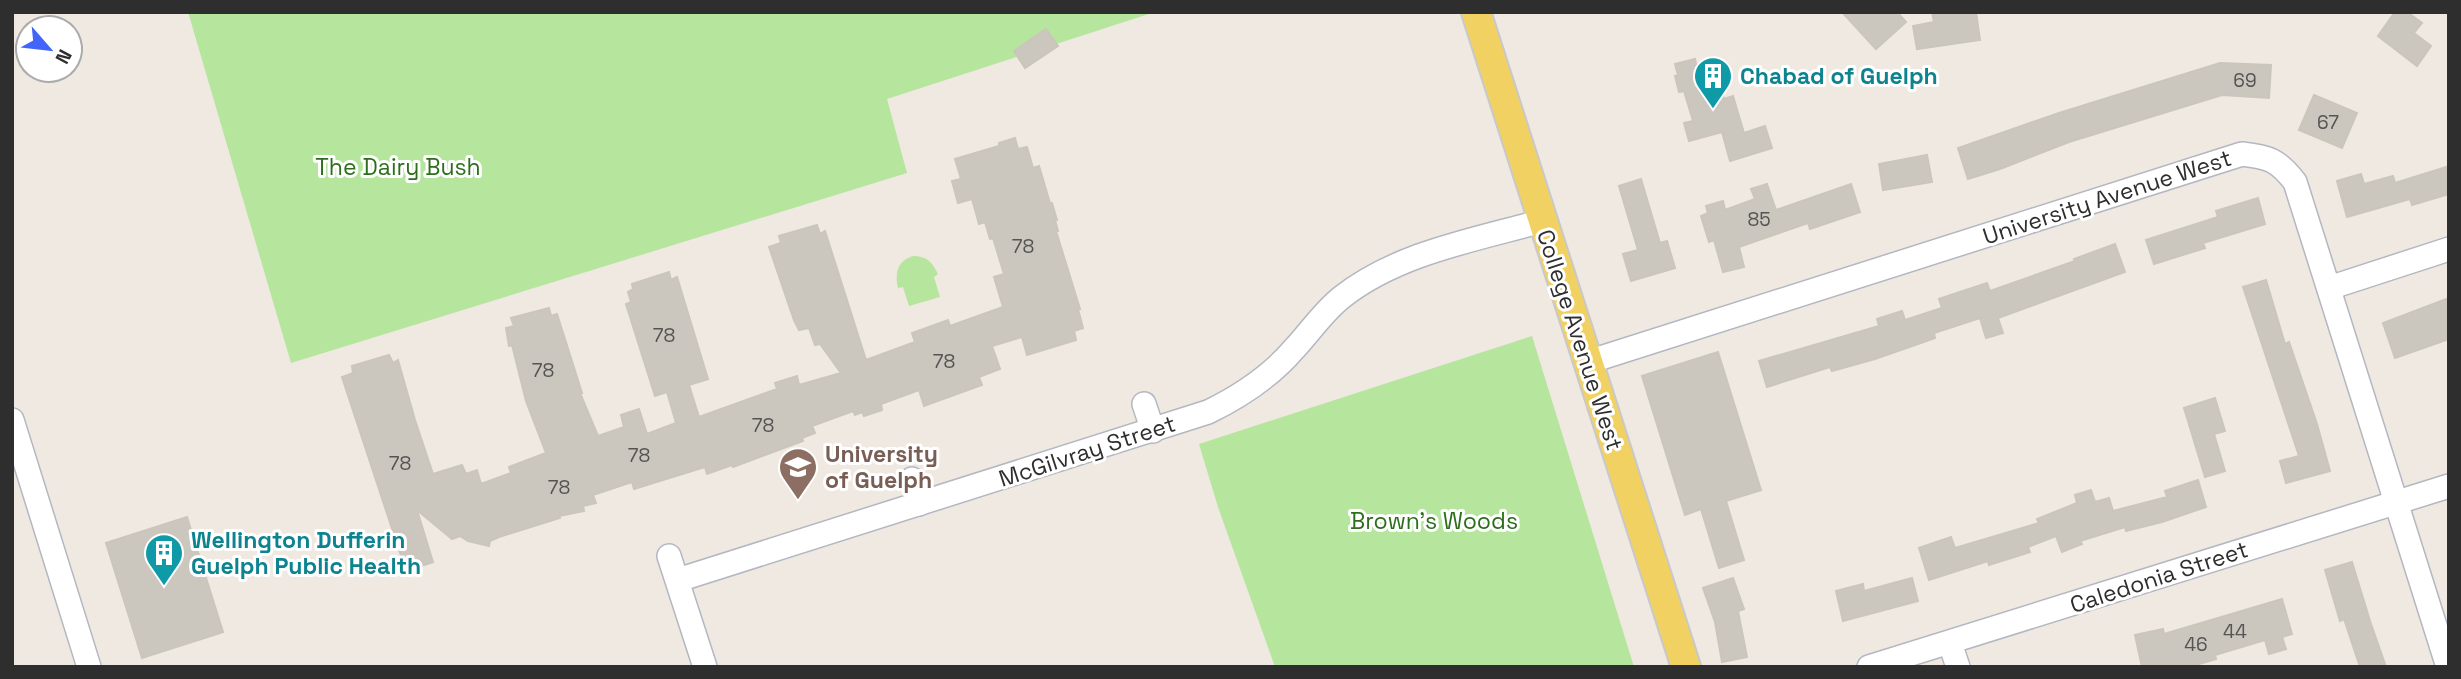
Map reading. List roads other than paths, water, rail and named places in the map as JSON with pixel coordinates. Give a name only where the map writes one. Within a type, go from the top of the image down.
[{"type":"main road","name":"College Avenue West","points":[[1476,12],[1686,667]]},
{"type":"street","name":"University Avenue West","points":[[1588,362],[2242,154],[2265,156],[2285,169],[2295,182],[2448,667]]},
{"type":"street","name":"McGilvray Street","points":[[678,580],[1208,412],[1253,387],[1281,363],[1336,302],[1382,272],[1424,254],[1542,221]]},
{"type":"street","points":[[2329,288],[2449,250]]},
{"type":"street","points":[[1144,404],[1153,430]]},
{"type":"street","points":[[12,420],[89,667]]},
{"type":"street","points":[[912,479],[919,504]]},
{"type":"street","name":"Caledonia Street","points":[[1869,667],[2449,485]]},
{"type":"street","points":[[669,556],[705,667]]},
{"type":"street","points":[[1950,643],[1958,667]]},
{"type":"place","name":"Chabad of Guelph","points":[[1713,110]]},
{"type":"place","name":"University of Guelph","points":[[798,501]]},
{"type":"place","name":"Wellington Dufferin Guelph Public Health","points":[[164,587]]},
{"type":"park label","name":"The Dairy Bush","points":[[398,167]]},
{"type":"park label","name":"Brown's Woods","points":[[1434,521]]}]
